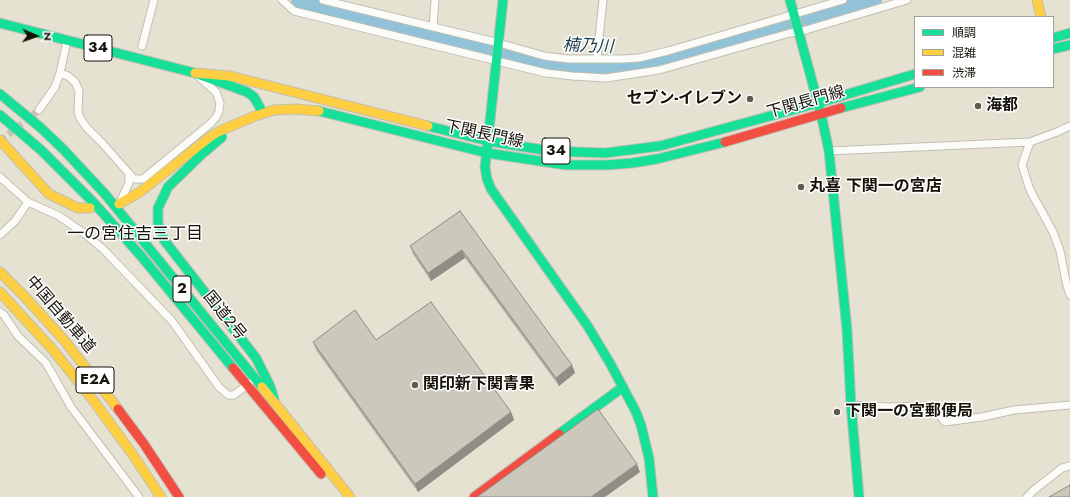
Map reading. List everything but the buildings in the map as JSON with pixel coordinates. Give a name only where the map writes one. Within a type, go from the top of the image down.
[{"type":"main road","points":[[503,0],[486,153],[485,167],[487,179],[491,189],[587,325],[623,387],[641,425],[649,458],[653,497]]},
{"type":"main road","points":[[790,0],[821,114],[829,151],[847,330],[859,497]]},
{"type":"main road","points":[[1037,0],[1042,16]]},
{"type":"main road","name":"下関長門線","points":[[0,23],[195,73],[247,92],[254,97],[259,104],[259,115],[284,109],[314,110],[486,153],[566,165],[632,163],[657,159],[696,150],[916,88]]},
{"type":"main road","points":[[1054,38],[1070,33]]},
{"type":"main road","points":[[1054,49],[1070,45]]},
{"type":"main road","name":"下関長門線","points":[[195,73],[230,76],[488,141],[550,151],[605,153],[660,146],[818,103],[914,74]]},
{"type":"main road","name":"国道2号","points":[[0,94],[41,128],[88,175],[275,402],[350,497]]},
{"type":"main road","name":"国道2号","points":[[0,115],[41,150],[94,203],[141,256],[340,497]]},
{"type":"main road","points":[[119,204],[140,192],[210,137],[220,131],[259,115]]},
{"type":"main road","points":[[259,115],[217,140],[172,183],[168,187],[160,202],[157,216],[164,240],[256,358],[270,386],[275,402]]},
{"type":"main road","points":[[0,140],[49,194],[78,208],[90,208]]},
{"type":"main road","name":"中国自動車道","points":[[0,272],[25,296],[64,340],[107,394],[144,444],[179,497]]},
{"type":"main road","name":"中国自動車道","points":[[0,292],[52,350],[93,400],[161,497]]},
{"type":"main road","points":[[474,497],[623,387]]},
{"type":"street","points":[[142,46],[154,0]]},
{"type":"street","points":[[282,0],[294,11],[546,72],[572,76],[606,78],[650,72],[907,0]]},
{"type":"street","points":[[323,0],[544,56],[568,59],[639,58],[795,16],[843,0]]},
{"type":"street","points":[[433,27],[435,0]]},
{"type":"street","points":[[597,58],[602,0]]},
{"type":"street","points":[[39,110],[55,87],[60,73],[67,41]]},
{"type":"street","points":[[60,73],[68,76],[75,82],[79,91],[78,112],[80,118],[134,180],[143,179],[210,124],[217,116],[220,107],[216,92],[195,73]]},
{"type":"street","points":[[829,151],[1030,142],[1070,126]]},
{"type":"street","points":[[1030,142],[1022,165],[1030,190],[1053,232],[1060,251],[1070,295]]},
{"type":"street","points":[[119,204],[129,183],[129,175]]},
{"type":"street","points":[[0,177],[28,202],[59,216],[85,234],[103,249],[172,321],[219,387],[228,395],[234,395],[256,379]]},
{"type":"street","points":[[0,235],[15,221],[28,202]]},
{"type":"street","points":[[0,312],[4,315],[18,336],[46,363],[71,407],[139,497]]},
{"type":"street","points":[[852,405],[889,407],[924,406],[935,410],[945,422],[982,417],[1014,410],[1070,405]]},
{"type":"street","points":[[1027,497],[1062,468],[1070,466]]},
{"type":"waterway","name":"楠乃川","points":[[299,3],[548,64],[570,67],[605,68],[650,64],[874,0]]},
{"type":"tunnel","points":[[0,141],[39,110]]},
{"type":"traffic: fast","points":[[503,0],[485,167],[487,179],[491,189],[587,325],[610,363],[636,412],[641,425],[649,458],[653,497]]},
{"type":"traffic: fast","points":[[790,0],[821,114],[829,151],[847,330],[851,405],[859,497]]},
{"type":"traffic: fast","points":[[0,23],[195,73],[247,92],[254,97],[263,113]]},
{"type":"traffic: fast","points":[[1054,38],[1070,33]]},
{"type":"traffic: fast","points":[[1054,49],[1070,45]]},
{"type":"traffic: fast","points":[[428,126],[488,141],[550,151],[605,153],[660,146],[818,103],[914,74]]},
{"type":"traffic: fast","points":[[841,108],[916,88]]},
{"type":"traffic: fast","points":[[0,94],[41,128],[105,194],[262,387]]},
{"type":"traffic: fast","points":[[319,111],[487,153],[566,165],[607,165],[632,163],[657,159],[725,142]]},
{"type":"traffic: fast","points":[[0,115],[41,150],[94,203],[141,256],[233,368]]},
{"type":"traffic: fast","points":[[222,137],[168,187],[158,208],[158,223],[164,240],[256,358],[270,386],[274,399]]},
{"type":"traffic: fast","points":[[559,434],[623,387]]},
{"type":"traffic: slow","points":[[1037,0],[1041,16]]},
{"type":"traffic: slow","points":[[195,73],[230,76],[428,126]]},
{"type":"traffic: slow","points":[[119,204],[140,192],[210,137],[220,131],[255,116],[274,110],[296,109],[319,111]]},
{"type":"traffic: slow","points":[[0,140],[49,194],[78,208],[90,208]]},
{"type":"traffic: slow","points":[[0,272],[64,340],[118,409]]},
{"type":"traffic: slow","points":[[0,292],[53,350],[93,400],[161,497]]},
{"type":"traffic: slow","points":[[262,387],[350,497]]},
{"type":"traffic: jam","points":[[725,142],[841,108]]},
{"type":"traffic: jam","points":[[233,368],[321,474]]},
{"type":"traffic: jam","points":[[118,409],[144,444],[179,497]]},
{"type":"traffic: jam","points":[[474,497],[559,434]]},
{"type":"place","name":"セブン-イレブン","points":[[750,99]]},
{"type":"place","name":"海都","points":[[978,106]]},
{"type":"place","name":"丸喜 下関一の宮店","points":[[801,187]]},
{"type":"place","name":"関印新下関青果","points":[[415,385]]},
{"type":"place","name":"下関一の宮郵便局","points":[[837,412]]},
{"type":"district","name":"一の宮住吉三丁目","points":[[135,235]]}]
